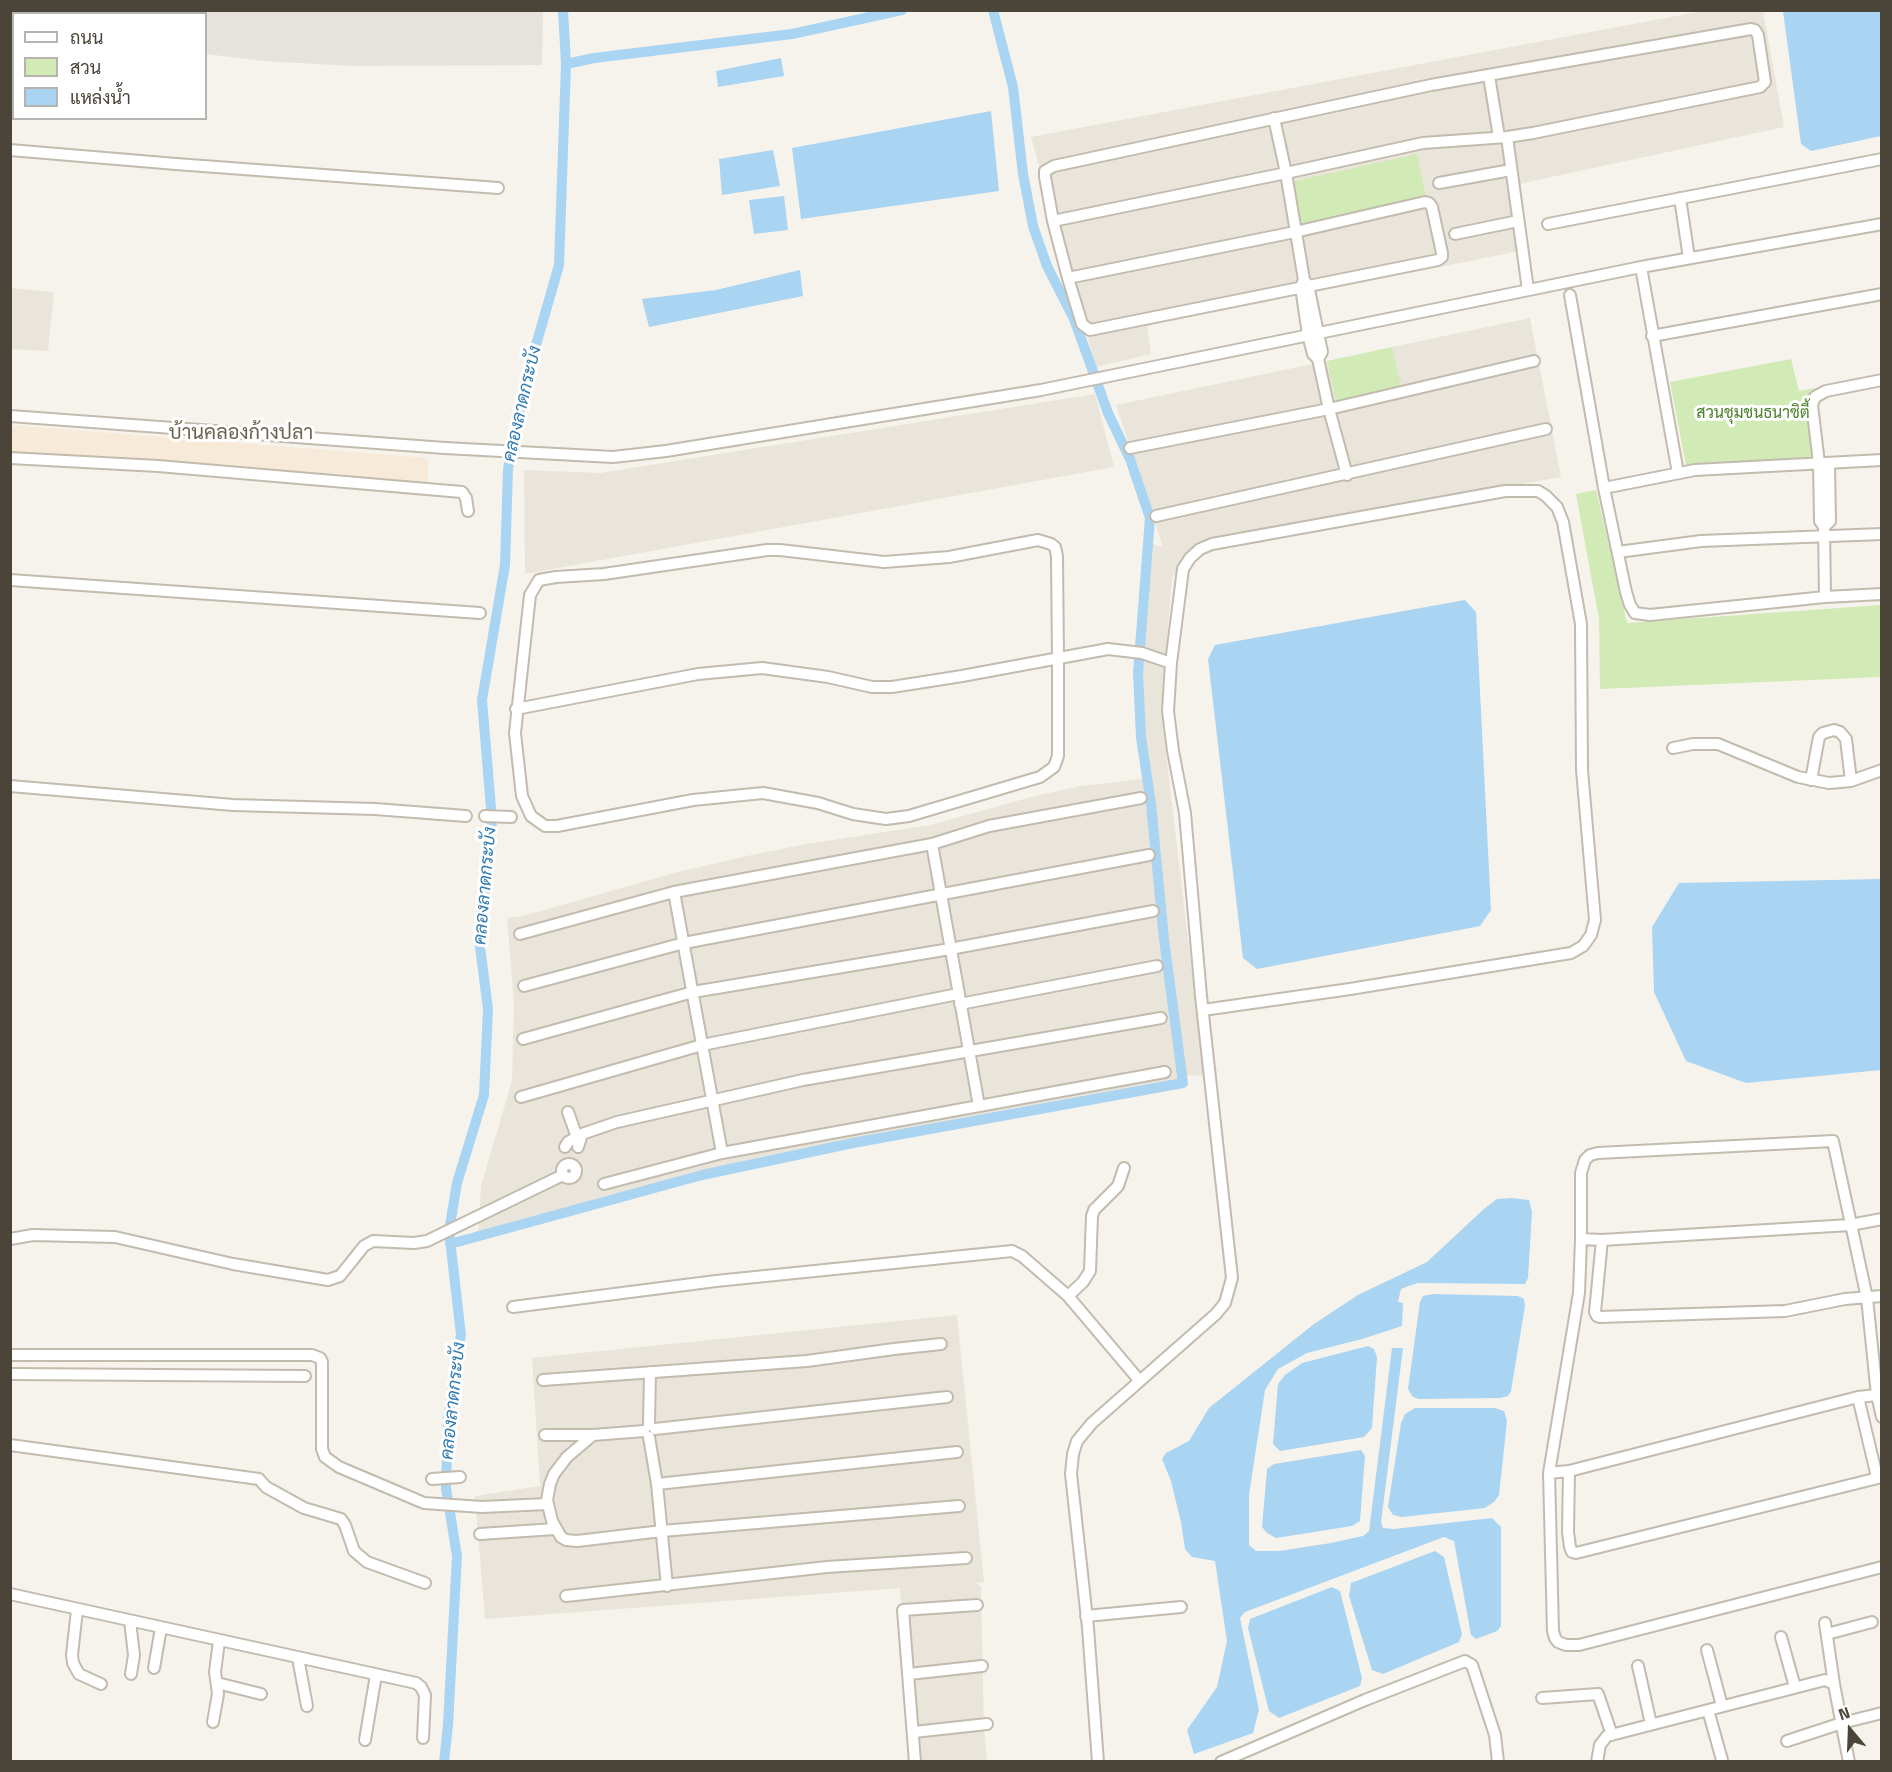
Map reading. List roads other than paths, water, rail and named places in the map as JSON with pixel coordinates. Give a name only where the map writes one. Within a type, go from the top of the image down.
[{"type":"street","points":[[1053,221],[1424,142],[1543,132],[1760,87],[1765,82],[1758,35],[1751,28],[1431,85],[1054,166],[1045,171],[1053,221],[1068,278],[1082,324],[1090,330],[1304,284],[1438,260],[1442,257],[1442,253],[1432,207],[1429,202],[1425,202],[1295,232],[1068,278]]},
{"type":"street","points":[[1489,76],[1511,170],[1528,290]]},
{"type":"street","points":[[1274,118],[1286,173],[1313,334],[1313,354],[1318,359],[1347,475]]},
{"type":"street","points":[[10,150],[498,188]]},
{"type":"street","points":[[1548,224],[1881,159]]},
{"type":"street","points":[[1439,183],[1511,170]]},
{"type":"street","points":[[1680,198],[1689,258]]},
{"type":"street","points":[[1455,234],[1518,221]]},
{"type":"street","points":[[10,416],[613,457],[666,451],[1041,390],[1641,267],[1881,224]]},
{"type":"street","points":[[1641,267],[1678,473]]},
{"type":"street","points":[[1652,336],[1881,294]]},
{"type":"street","points":[[1570,295],[1604,488],[1630,604],[1635,613],[1642,615],[1825,597],[1881,594]]},
{"type":"street","points":[[1130,448],[1329,409],[1534,361]]},
{"type":"street","points":[[1825,597],[1824,532],[1820,521],[1824,463],[1812,405],[1815,398],[1826,391],[1881,380]]},
{"type":"street","points":[[1156,516],[1546,429]]},
{"type":"street","points":[[10,458],[158,466],[462,492],[466,498],[468,511]]},
{"type":"street","points":[[1604,488],[1678,473],[1881,460]]},
{"type":"street","points":[[1098,1761],[1071,1474],[1073,1454],[1077,1441],[1092,1423],[1216,1314],[1225,1303],[1232,1278],[1203,1010],[1185,813],[1168,711],[1182,569],[1195,554],[1212,544],[1505,491],[1538,491],[1557,507],[1563,522],[1581,624],[1582,770],[1595,920],[1591,935],[1582,946],[1571,953],[1350,990],[1203,1010]]},
{"type":"street","points":[[1618,552],[1701,541],[1824,532],[1881,534]]},
{"type":"street","points":[[1030,541],[1046,542],[1055,547],[1057,556],[1058,658],[1058,756],[1054,767],[1040,777],[909,816],[886,819],[853,814],[784,795],[763,793],[693,800],[557,826],[545,826],[531,816],[522,796],[515,733],[516,709],[530,594],[533,586],[539,580],[604,574],[767,550],[884,562],[949,556],[1030,541]]},
{"type":"street","points":[[10,580],[480,613]]},
{"type":"street","points":[[516,709],[698,674],[762,668],[828,677],[872,687],[892,687],[1108,649],[1142,653],[1171,663]]},
{"type":"street","points":[[1811,780],[1817,741],[1823,733],[1834,730],[1840,732],[1846,739],[1851,781]]},
{"type":"street","points":[[1673,748],[1693,744],[1718,744],[1798,777],[1829,783],[1851,781],[1881,770]]},
{"type":"street","points":[[10,786],[233,805],[354,808],[466,816]]},
{"type":"street","points":[[520,934],[674,892],[932,844],[989,826],[1141,798]]},
{"type":"street","points":[[485,816],[511,817]]},
{"type":"street","points":[[932,844],[979,1106]]},
{"type":"street","points":[[524,986],[684,943],[1149,855]]},
{"type":"street","points":[[674,892],[722,1153]]},
{"type":"street","points":[[523,1039],[693,992],[950,949],[1153,911]]},
{"type":"street","points":[[521,1097],[702,1045],[1157,966]]},
{"type":"street","points":[[10,1239],[33,1235],[114,1237],[232,1264],[328,1280],[340,1276],[364,1246],[373,1241],[414,1243],[427,1241],[475,1217],[617,1122],[803,1080],[1161,1018]]},
{"type":"street","points":[[604,1184],[722,1153],[1165,1072]]},
{"type":"street","points":[[568,1112],[572,1152]]},
{"type":"street","points":[[1881,1413],[1867,1298],[1833,1142],[1590,1155],[1582,1165],[1579,1293],[1549,1473],[1553,1631],[1558,1642],[1566,1645],[1579,1645],[1881,1567]]},
{"type":"street","points":[[1068,1296],[1090,1272],[1094,1210],[1118,1186],[1124,1168]]},
{"type":"street","points":[[1581,1239],[1602,1240],[1850,1225],[1881,1219]]},
{"type":"street","points":[[1602,1240],[1595,1312],[1600,1317],[1785,1311],[1845,1299],[1881,1296]]},
{"type":"street","points":[[513,1307],[716,1281],[1012,1251],[1022,1256],[1068,1296],[1139,1380]]},
{"type":"street","points":[[543,1380],[807,1361],[941,1344]]},
{"type":"street","points":[[10,1355],[312,1355],[320,1358],[323,1370],[322,1449],[325,1457],[339,1467],[424,1503],[482,1507],[547,1504]]},
{"type":"street","points":[[650,1372],[649,1430],[667,1586]]},
{"type":"street","points":[[10,1374],[305,1376]]},
{"type":"street","points":[[1549,1473],[1569,1471],[1858,1396],[1877,1395]]},
{"type":"street","points":[[1569,1471],[1568,1532],[1572,1552],[1576,1553],[1879,1477],[1858,1396]]},
{"type":"street","points":[[545,1435],[593,1435],[649,1430],[948,1397]]},
{"type":"street","points":[[593,1435],[567,1457],[554,1474],[550,1484],[547,1504],[555,1529],[563,1538],[577,1541],[662,1531],[959,1506]]},
{"type":"street","points":[[10,1444],[259,1479],[266,1487],[304,1508],[341,1519],[354,1551],[367,1562],[424,1583]]},
{"type":"street","points":[[657,1484],[957,1452]]},
{"type":"street","points":[[434,1479],[459,1477]]},
{"type":"street","points":[[480,1533],[555,1529]]},
{"type":"street","points":[[566,1596],[827,1567],[966,1558]]},
{"type":"street","points":[[10,1594],[416,1683],[425,1695],[423,1738]]},
{"type":"street","points":[[915,1761],[903,1610],[977,1605]]},
{"type":"street","points":[[1086,1616],[1181,1607]]},
{"type":"street","points":[[77,1610],[73,1663],[79,1674],[101,1684]]},
{"type":"street","points":[[130,1622],[134,1655],[131,1674]]},
{"type":"street","points":[[1849,1761],[1826,1628],[1872,1622]]},
{"type":"street","points":[[154,1668],[160,1628]]},
{"type":"street","points":[[1781,1637],[1795,1687]]},
{"type":"street","points":[[213,1722],[217,1702],[215,1672],[219,1641]]},
{"type":"street","points":[[1707,1650],[1722,1706]]},
{"type":"street","points":[[298,1658],[307,1706]]},
{"type":"street","points":[[1221,1761],[1365,1700],[1466,1661],[1473,1665],[1495,1735],[1498,1761]]},
{"type":"street","points":[[909,1674],[982,1666]]},
{"type":"street","points":[[1638,1666],[1651,1724]]},
{"type":"street","points":[[365,1740],[376,1675]]},
{"type":"street","points":[[1597,1761],[1600,1746],[1607,1736],[1825,1680],[1834,1684]]},
{"type":"street","points":[[217,1683],[261,1694]]},
{"type":"street","points":[[1542,1698],[1598,1694],[1612,1735]]},
{"type":"street","points":[[1708,1710],[1722,1760]]},
{"type":"street","points":[[1787,1741],[1881,1713]]},
{"type":"street","points":[[914,1732],[987,1724]]},
{"type":"water","points":[[1783,11],[1881,11],[1881,136],[1811,151],[1801,144]]},
{"type":"water","points":[[781,58],[784,76],[718,87],[716,71]]},
{"type":"water","points":[[991,111],[999,191],[801,219],[792,148]]},
{"type":"water","points":[[773,150],[780,186],[722,195],[719,159]]},
{"type":"water","points":[[784,196],[788,230],[754,234],[749,200]]},
{"type":"water","points":[[800,270],[803,296],[649,327],[642,299],[716,290]]},
{"type":"water","points":[[1465,600],[1476,612],[1491,910],[1480,926],[1257,969],[1243,958],[1208,659],[1215,645]]},
{"type":"water","points":[[1881,879],[1881,1070],[1746,1083],[1686,1061],[1654,992],[1652,927],[1679,883]]},
{"type":"water","points":[[1497,1199],[1529,1200],[1532,1212],[1528,1278],[1525,1284],[1418,1283],[1406,1287],[1401,1289],[1398,1302],[1403,1303],[1402,1326],[1307,1353],[1278,1369],[1265,1390],[1249,1495],[1249,1545],[1256,1551],[1279,1551],[1331,1543],[1363,1536],[1369,1531],[1392,1348],[1403,1348],[1381,1522],[1383,1528],[1394,1529],[1492,1518],[1501,1527],[1501,1626],[1497,1631],[1476,1639],[1471,1635],[1454,1541],[1444,1537],[1245,1612],[1240,1618],[1259,1710],[1253,1733],[1194,1754],[1187,1730],[1217,1687],[1227,1641],[1215,1561],[1192,1557],[1185,1549],[1171,1481],[1162,1459],[1166,1453],[1189,1441],[1209,1408],[1314,1324],[1358,1295],[1427,1262],[1485,1208]]},
{"type":"water","points":[[1433,1294],[1518,1296],[1524,1299],[1525,1306],[1511,1391],[1508,1396],[1418,1399],[1412,1396],[1408,1389],[1420,1302],[1423,1296]]},
{"type":"water","points":[[1368,1346],[1374,1349],[1377,1357],[1372,1428],[1364,1437],[1280,1451],[1273,1444],[1278,1384],[1285,1375],[1302,1363]]},
{"type":"water","points":[[1415,1408],[1495,1408],[1504,1411],[1507,1421],[1499,1495],[1494,1502],[1485,1508],[1402,1517],[1393,1515],[1388,1507],[1401,1423],[1405,1414]]},
{"type":"water","points":[[1361,1450],[1365,1456],[1360,1521],[1352,1526],[1276,1538],[1262,1527],[1267,1469],[1274,1464]]},
{"type":"water","points":[[1435,1551],[1444,1557],[1462,1634],[1459,1642],[1383,1674],[1372,1670],[1349,1596],[1351,1583]]},
{"type":"water","points":[[1332,1587],[1340,1591],[1362,1678],[1360,1686],[1279,1718],[1269,1711],[1248,1628],[1250,1619]]},
{"type":"waterway","name":"คลองลาดกระบัง","points":[[444,1762],[457,1556],[446,1488],[448,1419],[461,1335],[449,1231],[457,1183],[484,1095],[488,1009],[480,947],[492,820],[482,700],[505,565],[508,469],[526,380],[559,265],[566,64],[563,10]]},
{"type":"waterway","points":[[566,64],[594,58],[792,34],[902,10]]},
{"type":"waterway","points":[[450,1244],[702,1175],[853,1143],[1183,1083],[1164,939],[1151,804],[1141,737],[1138,673],[1150,518],[1130,459],[1108,413],[1074,319],[1047,266],[1033,226],[1023,174],[1013,87],[993,10]]},
{"type":"district","name":"บ้านคลองก้างปลา","points":[[241,434]]},
{"type":"park label","name":"สวนชุมชนธนาซิตี้","points":[[1753,414]]}]
